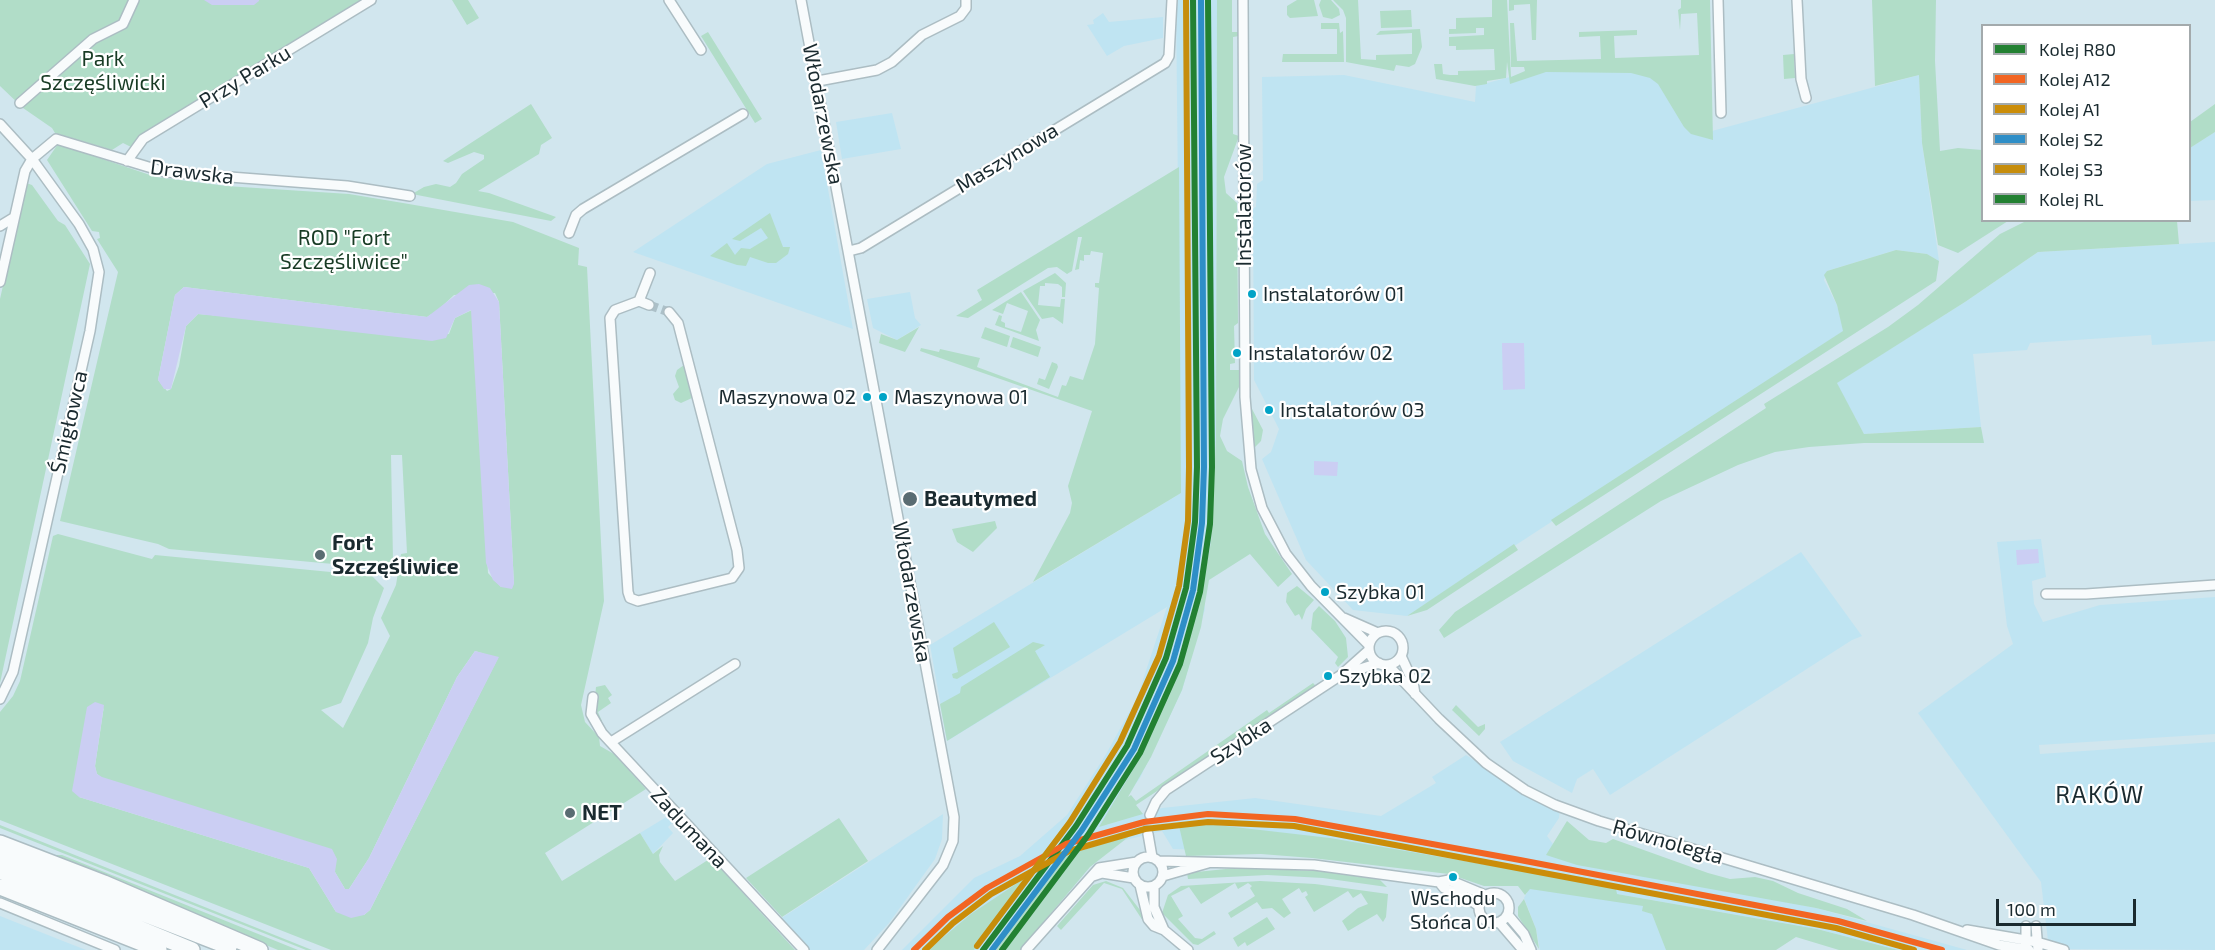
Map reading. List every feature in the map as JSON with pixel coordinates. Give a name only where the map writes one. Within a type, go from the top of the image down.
[{"type":"main road","points":[[0,843],[104,883],[260,950]]},
{"type":"main road","points":[[0,858],[192,950]]},
{"type":"main road","points":[[0,871],[237,950]]},
{"type":"main road","points":[[0,887],[159,950]]},
{"type":"street","points":[[20,103],[93,39],[123,24],[134,0]]},
{"type":"street","name":"Przy Parku","points":[[127,161],[143,140],[370,0]]},
{"type":"street","points":[[669,0],[701,50]]},
{"type":"street","name":"Włodarzewska","points":[[801,0],[954,817],[953,841],[943,865],[877,950]]},
{"type":"street","points":[[818,81],[877,70],[892,62],[922,35],[960,16],[964,12],[966,0]]},
{"type":"street","name":"Maszynowa","points":[[849,251],[871,242],[1165,63],[1169,56],[1172,0]]},
{"type":"street","name":"Instalatorów","points":[[1244,0],[1247,446],[1254,481],[1268,521],[1286,554],[1340,617]]},
{"type":"street","points":[[1718,0],[1721,113]]},
{"type":"street","points":[[1797,0],[1801,80],[1806,98]]},
{"type":"street","points":[[569,233],[576,215],[583,209],[743,114]]},
{"type":"street","points":[[0,124],[32,159],[25,171],[0,282]]},
{"type":"street","name":"Drawska","points":[[32,159],[56,140],[180,174],[347,186],[410,196]]},
{"type":"street","name":"Śmigłowca","points":[[0,699],[13,672],[98,286],[98,264],[93,249],[32,159]]},
{"type":"street","points":[[0,226],[13,218]]},
{"type":"street","points":[[650,273],[644,303],[615,310],[610,318],[628,592],[630,598],[638,601],[732,578],[739,568],[737,550],[678,323],[669,312]]},
{"type":"street","points":[[2046,594],[2086,594],[2215,585]]},
{"type":"street","points":[[1340,617],[1378,633],[1391,631],[1397,635],[1403,646],[1401,656],[1383,664],[1372,657],[1369,647],[1340,617]]},
{"type":"street","points":[[1369,647],[1378,633]]},
{"type":"street","name":"Szybka","points":[[1150,815],[1156,802],[1166,790],[1341,675],[1369,647]]},
{"type":"street","name":"Równoległa","points":[[1401,656],[1413,682],[1414,694]]},
{"type":"street","points":[[611,742],[735,664]]},
{"type":"street","name":"Szybka","points":[[1341,675],[1383,664]]},
{"type":"street","name":"Równoległa","points":[[1383,664],[1486,763],[1525,790],[1555,805],[1599,821],[1954,928],[1998,945],[2037,946],[2064,950]]},
{"type":"street","name":"Zadumana","points":[[593,697],[591,714],[611,742],[804,950]]},
{"type":"street","points":[[1147,834],[1148,859],[1163,876]]},
{"type":"street","points":[[1148,859],[1133,869],[1148,919],[1188,950]]},
{"type":"street","points":[[1026,950],[1089,879],[1104,866],[1148,859],[1196,860],[1208,863],[1314,865],[1439,882],[1479,906],[1484,920],[1499,922],[1523,950]]},
{"type":"street","points":[[1164,930],[1154,907],[1154,886],[1163,876],[1208,863]]},
{"type":"street","points":[[1089,879],[1102,873],[1154,886]]},
{"type":"street","points":[[1439,882],[1445,879],[1454,880],[1485,895],[1495,892],[1505,897],[1509,903],[1508,915],[1524,934],[1531,950]]},
{"type":"street","points":[[1479,906],[1485,895]]},
{"type":"street","points":[[0,903],[115,950]]},
{"type":"street","points":[[1499,922],[1508,915]]},
{"type":"street","points":[[2027,947],[2031,926],[2037,946]]},
{"type":"shaded area","points":[[204,0],[259,1],[254,5],[212,5]]},
{"type":"shaded area","points":[[1176,0],[1217,0],[1216,438],[1211,542],[1202,588],[1205,609],[1182,690],[1140,778],[1106,825],[1162,808],[1255,798],[1381,816],[1436,783],[1432,777],[1466,755],[1522,791],[1560,809],[1559,818],[1547,836],[1553,844],[1547,855],[1816,908],[1967,950],[1898,950],[1817,929],[1617,894],[1643,906],[1643,911],[1702,924],[1776,950],[1540,950],[1536,929],[1524,898],[1529,889],[1494,879],[1377,861],[1265,852],[1173,849],[1162,831],[1085,850],[1008,950],[902,950],[974,878],[1020,856],[1067,815],[1105,756],[1137,698],[1167,607],[947,741],[930,645],[1181,493]]},
{"type":"shaded area","points":[[1103,13],[1109,22],[1163,17],[1163,38],[1124,46],[1107,56],[1087,25],[1094,24],[1093,20]]},
{"type":"shaded area","points":[[1540,69],[1709,72],[1712,131],[1919,75],[1922,143],[1939,261],[1927,254],[1896,250],[1827,271],[1824,280],[1837,305],[1844,331],[1407,616],[1353,610],[1306,560],[1262,459],[1271,452],[1279,429],[1254,380],[1253,208],[1256,207],[1257,184],[1263,180],[1262,77],[1344,75],[1475,102],[1476,86]]},
{"type":"shaded area","points":[[892,113],[901,149],[842,159],[836,122]]},
{"type":"shaded area","points":[[2215,132],[2215,200],[2191,201],[2191,147]]},
{"type":"shaded area","points":[[821,150],[853,329],[633,252],[767,164]]},
{"type":"shaded area","points":[[2215,242],[2215,341],[2152,345],[2151,335],[2030,343],[2027,350],[1973,354],[1981,427],[1864,434],[1836,383],[1965,302],[2038,252]]},
{"type":"shaded area","points":[[479,284],[490,288],[499,302],[514,584],[512,589],[501,587],[493,580],[486,563],[471,310],[455,318],[446,338],[432,341],[198,314],[186,326],[171,389],[164,389],[158,380],[175,295],[184,287],[427,317],[469,285]]},
{"type":"shaded area","points":[[910,292],[915,318],[921,325],[897,340],[873,328],[867,299]]},
{"type":"shaded area","points":[[1502,343],[1524,343],[1525,389],[1503,390]]},
{"type":"shaded area","points":[[1314,461],[1338,462],[1337,476],[1314,475]]},
{"type":"shaded area","points":[[2041,539],[2046,577],[2032,581],[2034,604],[2043,622],[2100,605],[2215,597],[2215,734],[2039,745],[2040,754],[2215,742],[2215,950],[2049,949],[2041,882],[1918,713],[2013,644],[2007,626],[1997,542]]},
{"type":"shaded area","points":[[2038,549],[2039,563],[2017,565],[2016,550]]},
{"type":"shaded area","points":[[1801,552],[1862,636],[1852,640],[1610,795],[1593,769],[1577,779],[1572,793],[1513,761],[1500,742]]},
{"type":"shaded area","points":[[475,651],[499,657],[370,910],[364,915],[351,918],[336,912],[309,868],[79,797],[72,791],[87,707],[95,702],[104,705],[95,766],[97,774],[332,849],[337,859],[335,872],[345,889],[349,889],[369,858],[457,677]]},
{"type":"shaded area","points":[[943,814],[942,839],[935,859],[889,923],[864,950],[810,950],[780,919]]},
{"type":"shaded area","points":[[668,816],[674,821],[668,827],[673,833],[653,854],[640,833]]},
{"type":"shaded area","points":[[0,916],[63,941],[86,950],[0,950]]},
{"type":"green space","name":"Park Szczęśliwicki","points":[[0,0],[361,0],[149,130],[131,147],[123,143],[112,150],[55,133],[52,128],[23,108],[0,86]]},
{"type":"green space","points":[[452,0],[468,0],[479,18],[467,25]]},
{"type":"green space","points":[[1217,0],[1232,0],[1232,32],[1239,32],[1239,36],[1233,37],[1233,134],[1239,136],[1224,177],[1226,193],[1237,203],[1238,323],[1234,326],[1235,363],[1230,364],[1230,370],[1240,370],[1240,385],[1223,419],[1220,436],[1227,451],[1242,461],[1248,487],[1265,534],[1292,574],[1278,587],[1250,554],[1209,580],[1201,627],[1182,690],[1151,757],[1128,797],[1131,795],[1136,801],[1267,710],[1269,713],[1313,683],[1316,686],[1136,805],[1143,814],[1099,827],[1144,751],[1177,671],[1202,588],[1211,542],[1216,438]]},
{"type":"green space","points":[[1297,0],[1314,0],[1318,16],[1290,18],[1287,15],[1287,6]]},
{"type":"green space","points":[[1321,0],[1331,0],[1339,9],[1340,15],[1332,19],[1323,17],[1319,5]]},
{"type":"green space","points":[[1333,0],[1358,0],[1361,59],[1376,60],[1376,55],[1412,54],[1412,33],[1376,35],[1380,31],[1420,29],[1422,47],[1415,64],[1409,67],[1396,65],[1394,71],[1346,62],[1346,18],[1343,10]]},
{"type":"green space","points":[[1492,0],[1507,0],[1511,77],[1525,71],[1524,67],[1511,67],[1510,23],[1514,23],[1517,61],[1601,59],[1600,36],[1579,37],[1579,32],[1637,30],[1637,35],[1614,36],[1615,58],[1699,55],[1697,13],[1681,14],[1680,30],[1678,10],[1681,8],[1681,0],[1710,0],[1713,140],[1691,134],[1684,127],[1658,84],[1650,78],[1631,73],[1546,72],[1510,84],[1507,62],[1506,78],[1487,81],[1487,84],[1475,86],[1436,79],[1434,64],[1442,64],[1443,74],[1450,75],[1458,75],[1458,71],[1495,70],[1494,49],[1456,50],[1456,46],[1449,46],[1449,37],[1484,35],[1484,28],[1476,28],[1476,33],[1449,34],[1449,29],[1456,29],[1456,18],[1492,17]]},
{"type":"green space","points":[[1509,0],[1537,0],[1536,40],[1532,40],[1530,4],[1514,5],[1514,10],[1509,11]]},
{"type":"green space","points":[[1872,0],[1936,0],[1935,61],[1940,151],[1958,148],[1981,150],[1981,222],[2006,222],[1958,253],[1938,245],[1922,143],[1919,75],[1875,86]]},
{"type":"green space","points":[[1411,10],[1412,27],[1381,28],[1380,11]]},
{"type":"green space","points":[[1321,23],[1339,23],[1340,33],[1343,31],[1344,62],[1282,62],[1283,54],[1337,54],[1337,29],[1321,29]]},
{"type":"green space","points":[[708,32],[762,119],[755,123],[701,36]]},
{"type":"green space","points":[[1794,54],[1795,78],[1784,79],[1783,55]]},
{"type":"green space","points":[[531,104],[552,138],[541,145],[539,154],[478,191],[556,217],[551,221],[412,194],[424,187],[436,184],[450,187],[456,183],[462,174],[484,159],[484,155],[474,152],[448,163],[443,161]]},
{"type":"green space","points":[[2215,104],[2215,132],[2191,147],[2191,121]]},
{"type":"green space","name":"ROD \"Fort Szczęśliwice\"","points":[[58,144],[156,177],[226,186],[349,194],[403,203],[513,222],[579,248],[578,265],[587,267],[604,601],[581,705],[585,722],[599,737],[600,746],[614,754],[646,789],[545,853],[562,881],[640,833],[653,854],[663,846],[659,855],[660,862],[675,881],[711,858],[795,950],[331,950],[0,820],[0,712],[13,696],[20,681],[53,536],[58,534],[152,559],[155,555],[372,576],[384,588],[373,618],[368,643],[341,703],[321,710],[343,728],[390,636],[381,618],[396,585],[401,554],[407,553],[402,455],[391,455],[393,560],[388,569],[169,549],[158,544],[60,521],[118,272],[97,239],[100,238],[99,232],[92,231],[47,160]],"holes":[[[184,287],[427,317],[454,295],[495,293],[499,302],[514,584],[501,587],[488,573],[472,310],[455,318],[449,334],[198,314],[186,326],[179,366],[171,389],[167,391],[158,380],[175,295]],[[475,651],[498,658],[370,910],[364,915],[336,912],[309,868],[79,797],[104,706],[95,766],[97,774],[102,778],[335,872],[345,889],[349,889],[369,858],[457,677]]]},
{"type":"green space","points":[[1179,167],[1181,493],[1033,582],[1070,513],[1072,503],[1068,486],[1092,411],[920,351],[921,348],[939,352],[940,349],[980,358],[977,367],[1058,397],[1062,385],[1066,386],[1070,376],[1083,380],[1095,344],[1099,288],[1095,287],[1095,283],[1099,283],[1103,253],[1091,251],[1090,255],[1084,255],[1084,261],[1080,260],[1079,269],[1075,270],[1082,237],[1078,237],[1072,271],[1067,274],[1057,267],[1048,268],[968,318],[956,316],[982,300],[977,290]]},
{"type":"green space","points":[[26,183],[32,185],[58,221],[65,225],[90,264],[0,683],[0,299]]},
{"type":"green space","points":[[770,213],[783,247],[790,247],[788,254],[776,263],[750,257],[746,266],[710,256],[727,243],[735,255],[741,248],[750,249],[768,238],[761,228],[740,241],[732,239]]},
{"type":"green space","points":[[2024,222],[2177,222],[2179,244],[2038,252],[1965,302],[1837,383],[1864,434],[1981,427],[1984,443],[1864,443],[1809,447],[1775,452],[1738,465],[1661,501],[1444,638],[1439,630],[1455,612],[1766,408],[1764,404],[1888,327],[1918,305],[2000,234]]},
{"type":"green space","points":[[1896,250],[1927,254],[1939,261],[1936,281],[1556,526],[1551,520],[1843,331],[1837,305],[1824,275],[1827,271]]},
{"type":"green space","points":[[1055,273],[1066,283],[1065,297],[1062,297],[1062,287],[1058,284],[1045,283],[1045,286],[1040,286],[1038,305],[1060,307],[1061,299],[1065,299],[1063,324],[1053,317],[1042,319],[1023,291]]},
{"type":"green space","points":[[1021,292],[1040,320],[1036,330],[1039,341],[995,325],[999,315],[1002,316],[1001,321],[1005,323],[1005,327],[1021,332],[1028,311],[1007,303],[1003,314],[992,310]]},
{"type":"green space","points":[[919,327],[905,352],[879,343],[881,334],[897,340]]},
{"type":"green space","points":[[985,327],[1010,336],[1007,347],[981,338]]},
{"type":"green space","points":[[1013,337],[1041,347],[1038,357],[1010,347]]},
{"type":"green space","points":[[1052,362],[1058,367],[1049,389],[1037,384],[1039,378],[1045,380]]},
{"type":"green space","points":[[684,365],[692,398],[681,403],[675,400],[673,394],[679,387],[675,376],[677,370]]},
{"type":"green space","points":[[1251,407],[1263,430],[1261,441],[1255,447],[1252,440]]},
{"type":"green space","points":[[995,521],[997,528],[973,552],[957,542],[952,529]]},
{"type":"green space","points":[[1514,544],[1518,550],[1427,610],[1407,616]]},
{"type":"green space","points":[[1297,586],[1314,600],[1306,609],[1302,620],[1299,614],[1295,616],[1286,602],[1287,593]]},
{"type":"green space","points":[[1319,606],[1335,621],[1346,638],[1348,657],[1338,667],[1335,663],[1338,657],[1311,629],[1313,613]]},
{"type":"green space","points":[[994,622],[1010,647],[957,679],[953,678],[952,674],[958,672],[953,648]]},
{"type":"green space","points":[[1033,642],[1045,645],[1035,651],[1050,677],[947,741],[940,704],[960,693],[961,687]]},
{"type":"green space","points":[[605,685],[612,695],[608,698],[611,703],[598,712],[602,721],[600,723],[594,707],[596,687]]},
{"type":"green space","points":[[1456,705],[1478,727],[1485,724],[1485,729],[1479,736],[1452,710]]},
{"type":"green space","points":[[839,818],[868,861],[782,917],[746,878]]},
{"type":"green space","points":[[1567,821],[1589,840],[1606,843],[1613,839],[1730,879],[1755,877],[1773,881],[1798,893],[1847,909],[1867,921],[1816,908],[1577,865],[1546,855]]},
{"type":"green space","points":[[1208,824],[1330,838],[1534,873],[1616,889],[1617,894],[1817,929],[1898,950],[1839,950],[1796,937],[1776,950],[1666,950],[1652,914],[1642,911],[1643,906],[1530,889],[1525,895],[1518,886],[1484,886],[1449,874],[1312,858],[1261,854],[1186,856],[1179,826]]},
{"type":"green space","points":[[0,825],[312,950],[306,950],[0,828]]},
{"type":"green space","points":[[1131,835],[1090,867],[1020,950],[995,950],[1064,856]]},
{"type":"green space","points":[[55,855],[62,855],[298,950],[278,950],[106,879]]},
{"type":"green space","points":[[1235,868],[1320,871],[1379,879],[1387,887],[1323,878],[1267,875],[1188,879],[1187,873]]},
{"type":"green space","points":[[1031,874],[974,950],[928,950],[971,914]]},
{"type":"green space","points":[[1106,881],[1123,888],[1140,910],[1143,921],[1122,889],[1104,883],[1061,930],[1057,926],[1093,885]]},
{"type":"green space","points":[[1260,881],[1315,884],[1388,894],[1386,917],[1383,922],[1377,914],[1348,931],[1342,921],[1358,908],[1368,904],[1361,893],[1353,898],[1348,891],[1314,912],[1305,897],[1308,895],[1306,891],[1302,893],[1299,888],[1282,899],[1291,913],[1284,918],[1272,908],[1262,909],[1257,902],[1231,918],[1228,913],[1255,896],[1250,888],[1252,886],[1248,883],[1238,889],[1235,883],[1201,904],[1189,887],[1171,896],[1183,916],[1178,919],[1195,938],[1202,939],[1214,931],[1216,934],[1198,945],[1193,944],[1162,913],[1168,895],[1181,886]]},
{"type":"green space","points":[[1524,899],[1536,929],[1539,949],[1518,916],[1518,907]]},
{"type":"green space","points":[[1267,917],[1275,929],[1247,946],[1245,942],[1238,947],[1233,938]]},
{"type":"tunnel","points":[[649,305],[669,312]]},
{"type":"tunnel","points":[[1146,834],[1150,815]]},
{"type":"rail line","name":"S3","points":[[977,946],[1070,822],[1120,742],[1159,656],[1179,586],[1188,521],[1189,467],[1186,0]]},
{"type":"rail line","name":"R80","points":[[983,950],[1076,826],[1127,746],[1166,658],[1186,588],[1195,522],[1197,467],[1193,0]]},
{"type":"rail line","name":"S2","points":[[992,950],[1082,830],[1134,749],[1173,661],[1193,590],[1202,523],[1204,467],[1201,0]]},
{"type":"rail line","name":"RL","points":[[1002,950],[1088,835],[1140,753],[1180,664],[1200,592],[1210,524],[1212,467],[1208,0]]},
{"type":"rail line","name":"A12","points":[[914,950],[948,917],[987,888],[1066,844],[1144,822],[1208,814],[1295,819],[1520,860],[1838,921],[1942,950]]},
{"type":"rail line","name":"A1","points":[[925,950],[953,923],[991,894],[1069,851],[1145,829],[1208,822],[1294,826],[1836,928],[1914,950]]},
{"type":"place","name":"Instalatorów 01","points":[[1252,294]]},
{"type":"place","name":"Instalatorów 02","points":[[1237,353]]},
{"type":"place","name":"Maszynowa 02","points":[[867,397]]},
{"type":"place","name":"Maszynowa 01","points":[[883,397]]},
{"type":"place","name":"Instalatorów 03","points":[[1269,410]]},
{"type":"place","name":"Beautymed","points":[[910,499]]},
{"type":"place","name":"Fort Szczęśliwice","points":[[320,555]]},
{"type":"place","name":"Szybka 01","points":[[1325,592]]},
{"type":"place","name":"Szybka 02","points":[[1328,676]]},
{"type":"place","name":"NET","points":[[570,813]]},
{"type":"place","name":"Wschodu Słońca 01","points":[[1453,877]]},
{"type":"district","name":"RAKÓW","points":[[2100,795]]}]
